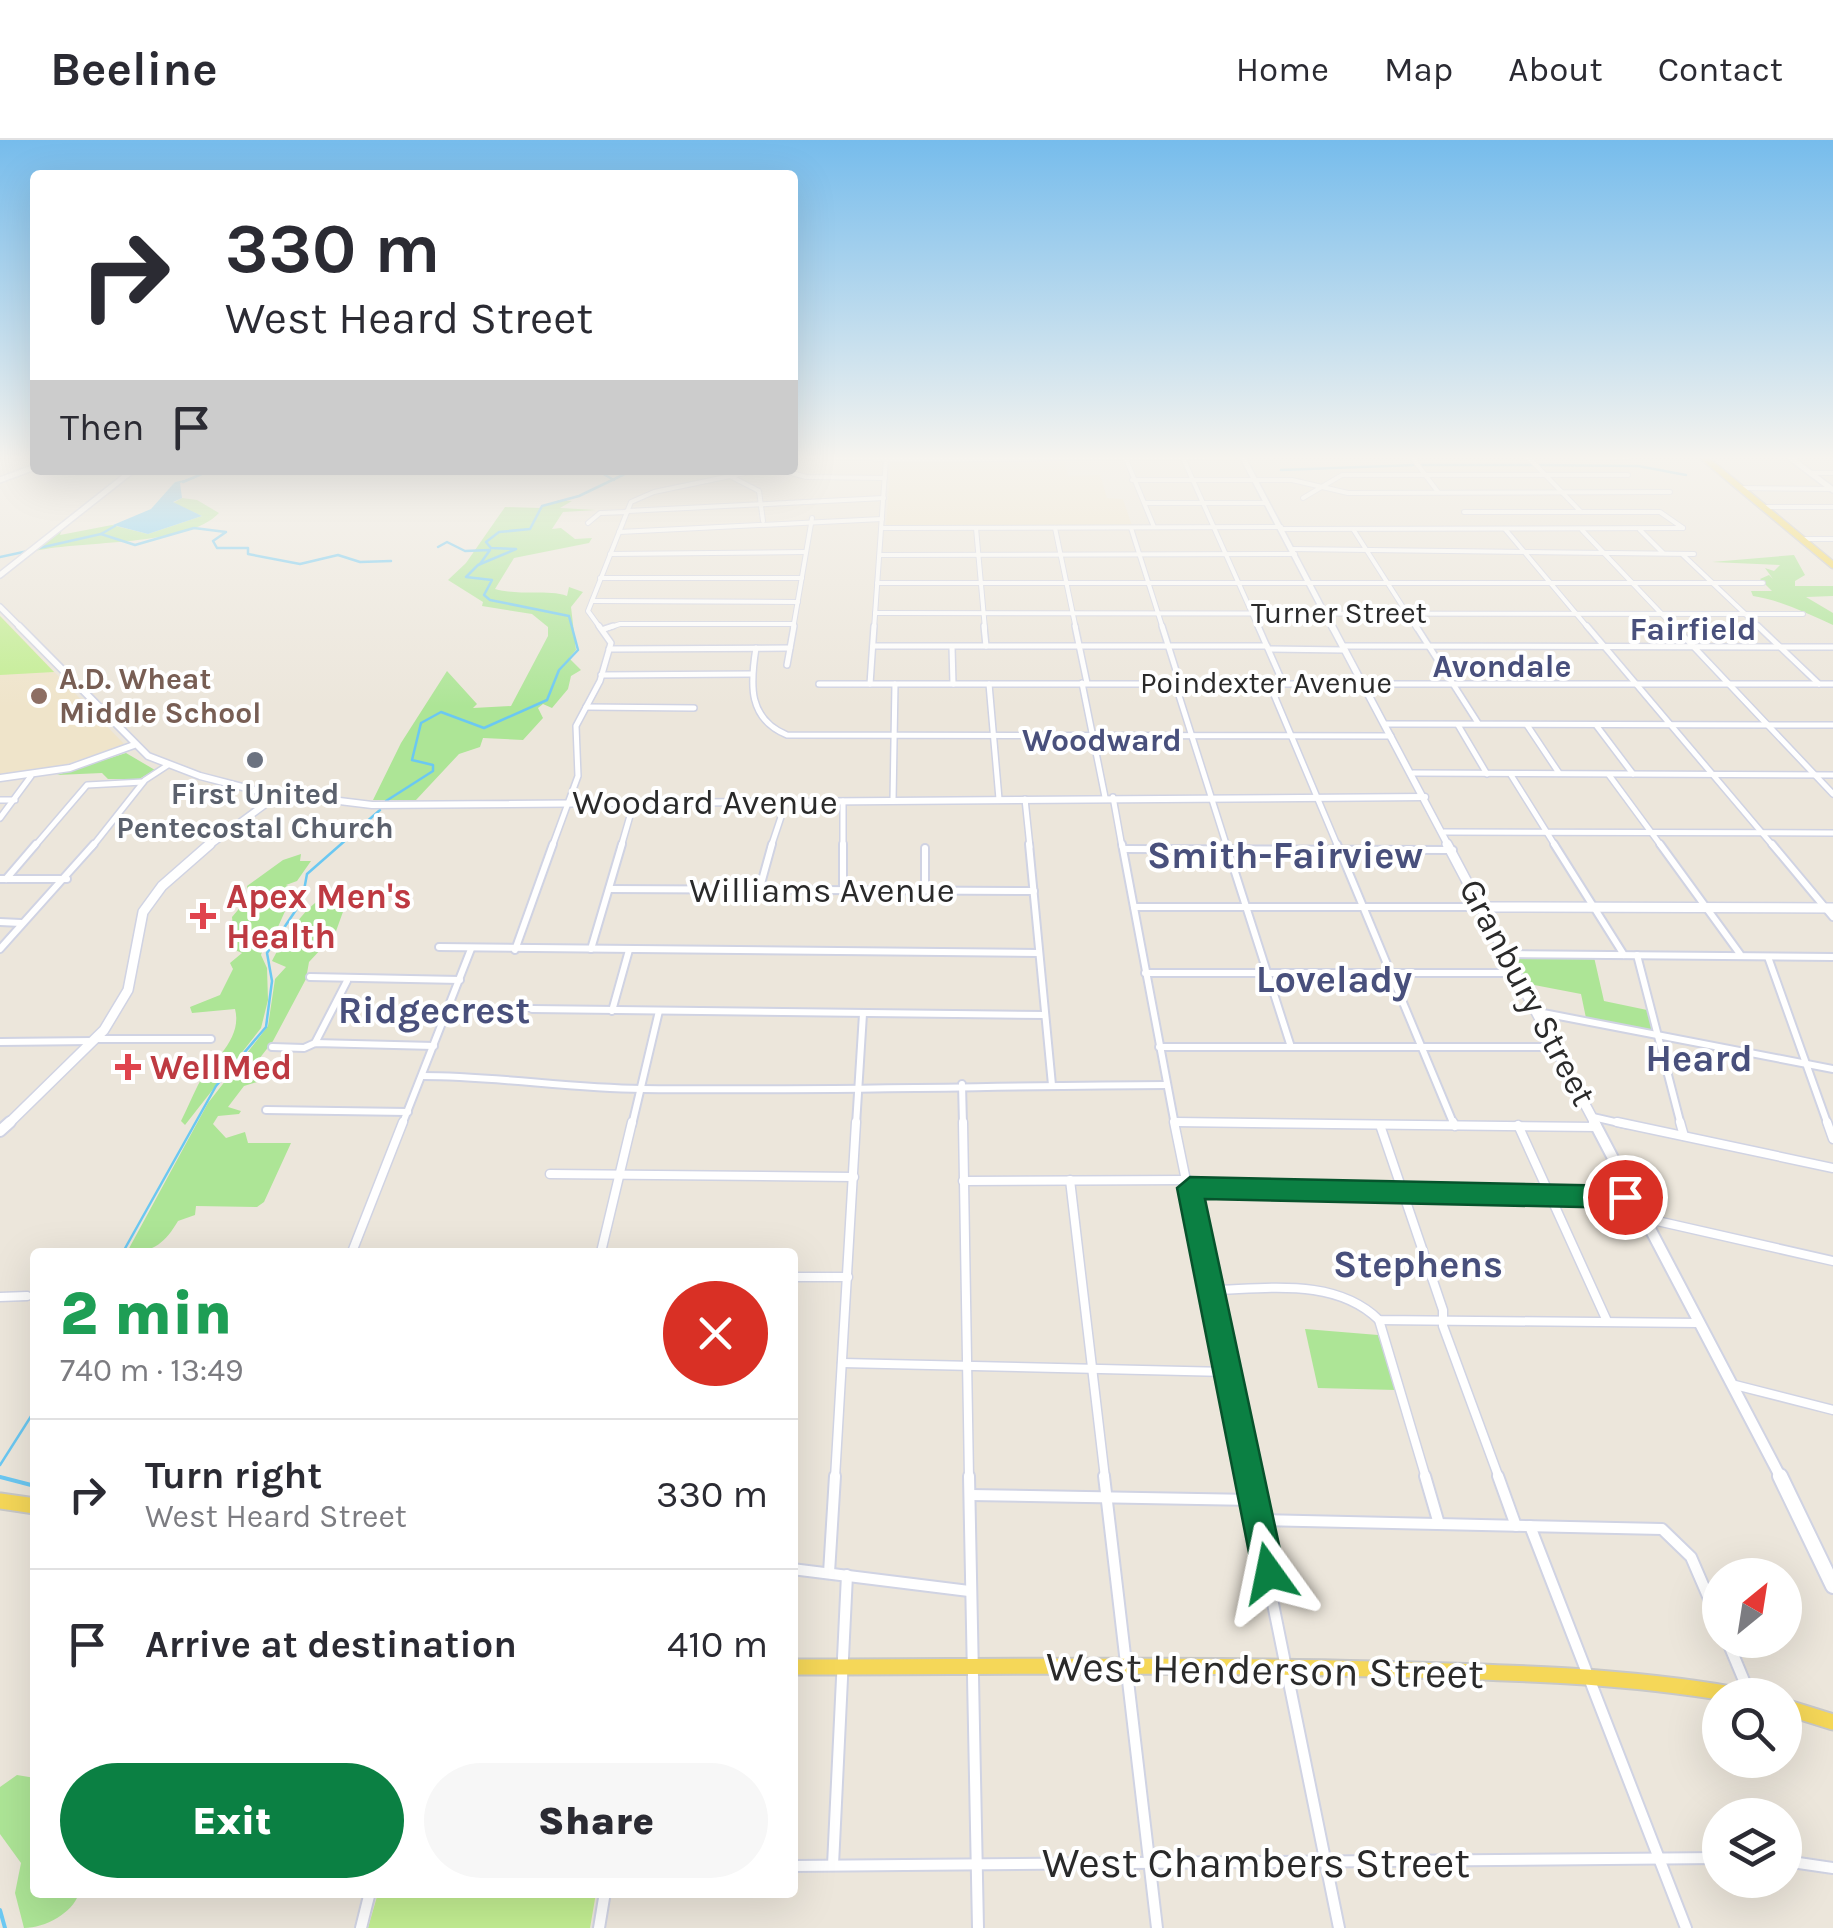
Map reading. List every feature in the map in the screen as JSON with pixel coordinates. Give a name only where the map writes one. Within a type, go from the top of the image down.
[{"type":"main road","points":[[1802,539],[1833,565]]},
{"type":"main road","points":[[0,1502],[29,1506]]},
{"type":"main road","name":"West Henderson Street","points":[[798,1666],[1286,1664],[1590,1675],[1702,1688]]},
{"type":"main road","points":[[1802,1712],[1833,1722]]},
{"type":"street","points":[[0,575],[45,539]]},
{"type":"street","points":[[515,950],[579,769],[576,728],[609,649],[604,628],[588,610],[616,539]]},
{"type":"street","points":[[788,665],[808,539]]},
{"type":"street","points":[[870,684],[881,539]]},
{"type":"street","points":[[977,539],[986,646]]},
{"type":"street","points":[[1057,539],[1080,646],[1092,736],[1124,849],[1159,1047],[1339,1928]]},
{"type":"street","points":[[1135,539],[1192,736],[1291,1048]]},
{"type":"street","points":[[1219,539],[1283,683]]},
{"type":"street","name":"Granbury Street","points":[[1287,539],[1733,1384],[1833,1586]]},
{"type":"street","points":[[1360,539],[1478,724]]},
{"type":"street","points":[[1515,539],[1833,917]]},
{"type":"street","points":[[1591,539],[1833,794]]},
{"type":"street","points":[[1649,539],[1664,554]]},
{"type":"street","points":[[880,554],[1226,554],[1366,549],[1694,554]]},
{"type":"street","points":[[610,554],[806,552]]},
{"type":"street","points":[[1682,554],[1820,684]]},
{"type":"street","points":[[600,578],[802,578]]},
{"type":"street","points":[[878,583],[1763,583]]},
{"type":"street","points":[[592,601],[798,602]]},
{"type":"street","name":"Woodard Avenue","points":[[0,607],[134,745],[168,765],[278,794],[348,804],[1426,797]]},
{"type":"street","name":"Turner Street","points":[[875,613],[1803,614]]},
{"type":"street","points":[[604,628],[620,624],[794,624]]},
{"type":"street","points":[[873,646],[1833,647]]},
{"type":"street","points":[[952,646],[953,684]]},
{"type":"street","points":[[756,648],[749,692],[764,722],[773,730],[796,736],[1392,736]]},
{"type":"street","points":[[609,649],[790,648]]},
{"type":"street","points":[[601,675],[752,674]]},
{"type":"street","points":[[1270,683],[1456,1126]]},
{"type":"street","name":"Poindexter Avenue","points":[[818,684],[1833,684]]},
{"type":"street","points":[[894,801],[895,684]]},
{"type":"street","points":[[989,684],[999,798]]},
{"type":"street","points":[[586,707],[694,708]]},
{"type":"street","points":[[1386,724],[1833,725]]},
{"type":"street","points":[[1457,724],[1487,774]]},
{"type":"street","points":[[1526,724],[1560,774]]},
{"type":"street","points":[[1596,724],[1632,774]]},
{"type":"street","points":[[0,778],[80,765],[134,745]]},
{"type":"street","points":[[0,949],[67,879],[144,782],[168,765]]},
{"type":"street","points":[[1413,774],[1833,775]]},
{"type":"street","points":[[1510,774],[1624,955]]},
{"type":"street","points":[[1608,774],[1741,956]]},
{"type":"street","points":[[0,818],[30,776]]},
{"type":"street","points":[[3,879],[87,785],[144,782]]},
{"type":"street","points":[[255,788],[264,797],[258,811]]},
{"type":"street","points":[[0,1131],[94,1040],[127,991],[134,969],[137,926],[145,907],[168,880],[278,794]]},
{"type":"street","points":[[1025,798],[1052,1085]]},
{"type":"street","points":[[0,800],[16,800]]},
{"type":"street","points":[[592,950],[634,802]]},
{"type":"street","points":[[759,891],[762,865],[786,802]]},
{"type":"street","points":[[843,802],[844,890]]},
{"type":"street","points":[[1444,832],[1833,833]]},
{"type":"street","points":[[925,848],[925,890]]},
{"type":"street","points":[[1124,849],[1453,850]]},
{"type":"street","points":[[3,879],[67,879]]},
{"type":"street","name":"Williams Avenue","points":[[610,889],[1034,890]]},
{"type":"street","points":[[1134,907],[1829,908]]},
{"type":"street","points":[[0,922],[21,923]]},
{"type":"street","points":[[439,947],[1038,952]]},
{"type":"street","points":[[354,1248],[471,949]]},
{"type":"street","points":[[612,1010],[629,950]]},
{"type":"street","points":[[1508,954],[1833,956]]},
{"type":"street","points":[[1637,955],[1684,1136]]},
{"type":"street","points":[[1768,956],[1833,1139]]},
{"type":"street","points":[[1145,972],[1518,973]]},
{"type":"street","points":[[310,978],[460,980]]},
{"type":"street","points":[[315,1043],[340,987],[348,981]]},
{"type":"street","points":[[532,1010],[1045,1014]]},
{"type":"street","points":[[603,1248],[659,1011]]},
{"type":"street","points":[[1538,1012],[1833,1069]]},
{"type":"street","points":[[829,1573],[863,1014]]},
{"type":"street","points":[[0,1042],[211,1039]]},
{"type":"street","points":[[272,1047],[304,1048],[315,1043],[434,1046]]},
{"type":"street","points":[[1159,1047],[1556,1047]]},
{"type":"street","points":[[422,1076],[500,1076],[534,1085],[641,1089],[1168,1085]]},
{"type":"street","points":[[962,1084],[978,1928]]},
{"type":"street","points":[[266,1110],[408,1112]]},
{"type":"street","points":[[1176,1122],[1518,1126],[1595,1122],[1684,1136],[1833,1168]]},
{"type":"street","points":[[1380,1125],[1516,1526]]},
{"type":"street","points":[[1518,1126],[1608,1322]]},
{"type":"street","points":[[550,1174],[854,1178]]},
{"type":"street","points":[[963,1181],[1070,1180],[1634,1198]]},
{"type":"street","points":[[1070,1180],[1158,1928]]},
{"type":"street","points":[[1644,1218],[1833,1261]]},
{"type":"street","points":[[798,1276],[848,1277]]},
{"type":"street","points":[[1210,1290],[1334,1291],[1354,1299],[1379,1320],[1439,1524]]},
{"type":"street","points":[[0,1297],[27,1296]]},
{"type":"street","points":[[1379,1320],[1698,1323]]},
{"type":"street","points":[[842,1363],[1227,1372]]},
{"type":"street","points":[[1733,1384],[1833,1410]]},
{"type":"street","points":[[970,1496],[1254,1500]]},
{"type":"street","points":[[1258,1520],[1662,1529],[1674,1534],[1687,1550],[1702,1584]]},
{"type":"street","points":[[1530,1526],[1686,1928]]},
{"type":"street","points":[[798,1570],[970,1591]]},
{"type":"street","points":[[833,1865],[847,1575]]},
{"type":"street","name":"West Chambers Street","points":[[798,1866],[1702,1858]]},
{"type":"street","points":[[1802,1864],[1833,1868]]},
{"type":"street","points":[[360,1928],[368,1898]]},
{"type":"street","points":[[599,1928],[604,1898]]},
{"type":"shaded area","name":"A.D. Wheat Middle School","points":[[0,616],[123,745],[58,767],[0,774]]},
{"type":"green space","points":[[49,539],[143,539],[55,548],[35,551]]},
{"type":"green space","points":[[482,539],[591,539],[514,558],[495,589],[567,596],[569,587],[583,592],[571,607],[576,650],[569,658],[581,670],[571,676],[568,689],[552,708],[543,704],[538,708],[543,718],[523,740],[483,738],[480,747],[459,754],[416,800],[373,800],[401,743],[447,671],[477,704],[473,708],[511,706],[548,636],[548,627],[532,614],[482,606],[483,602],[448,580]]},
{"type":"green space","points":[[1794,555],[1805,575],[1795,581],[1795,586],[1833,586],[1833,596],[1806,597],[1833,613],[1833,625],[1753,596],[1751,591],[1772,591],[1760,579],[1769,575],[1773,579],[1765,568],[1774,571],[1780,565],[1712,562]]},
{"type":"green space","points":[[0,616],[54,672],[0,675]]},
{"type":"green space","points":[[126,753],[155,770],[139,779],[108,779],[102,773],[57,775]]},
{"type":"green space","points":[[301,854],[300,861],[311,861],[297,881],[286,885],[295,889],[261,955],[267,968],[268,1000],[261,1028],[185,1125],[181,1121],[196,1090],[230,1040],[236,1020],[235,1009],[192,1013],[190,1007],[220,995],[233,969],[230,963],[242,953],[226,946],[233,927],[232,917],[249,897],[247,886],[283,860]]},
{"type":"green space","points":[[323,898],[344,909],[335,934],[309,962],[306,979],[273,1041],[252,1068],[257,1082],[244,1086],[228,1107],[241,1111],[218,1116],[213,1124],[226,1138],[245,1132],[248,1143],[291,1143],[264,1202],[257,1207],[196,1206],[195,1215],[178,1221],[157,1245],[129,1248],[208,1103],[268,1026],[275,979],[286,967],[272,961],[287,935]]},
{"type":"green space","points":[[1594,957],[1604,1001],[1647,1010],[1653,1031],[1586,1018],[1581,994],[1529,984],[1515,958]]},
{"type":"green space","points":[[1305,1329],[1378,1335],[1396,1390],[1318,1388]]},
{"type":"green space","points":[[17,1775],[30,1777],[30,1898],[77,1898],[57,1918],[41,1925],[24,1928],[15,1893],[21,1863],[0,1834],[0,1787]]},
{"type":"green space","points":[[376,1898],[595,1898],[590,1928],[368,1928]]},
{"type":"waterway","points":[[39,548],[77,539]]},
{"type":"waterway","points":[[118,539],[135,545],[154,539]]},
{"type":"waterway","points":[[215,539],[217,548],[248,548],[248,554],[300,564],[338,555],[360,562],[391,561]]},
{"type":"waterway","points":[[386,801],[433,771],[433,765],[412,760],[421,723],[441,712],[484,728],[547,700],[559,670],[578,650],[569,616],[490,600],[484,595],[492,580],[466,577],[478,565],[516,549],[491,548],[486,542],[489,539]]},
{"type":"waterway","points":[[438,547],[447,542],[465,551],[490,550],[480,564]]},
{"type":"waterway","points":[[0,557],[28,551]]},
{"type":"waterway","points":[[125,1248],[216,1086],[266,1027],[272,981],[267,953],[302,901],[307,874],[380,810]]},
{"type":"waterway","points":[[0,1465],[30,1418]]},
{"type":"waterway","points":[[5,1478],[0,1477],[30,1485]]},
{"type":"waterway","points":[[0,1910],[5,1928]]},
{"type":"place","name":"A.D. Wheat Middle School","points":[[39,696]]},
{"type":"place","name":"First United Pentecostal Church","points":[[255,760]]},
{"type":"place","name":"Apex Men's Health","points":[[203,916]]},
{"type":"place","name":"WellMed","points":[[128,1067]]},
{"type":"district","name":"Fairfield","points":[[1693,629]]},
{"type":"district","name":"Avondale","points":[[1502,666]]},
{"type":"district","name":"Woodward","points":[[1102,740]]},
{"type":"district","name":"Smith-Fairview","points":[[1285,855]]},
{"type":"district","name":"Lovelady","points":[[1334,979]]},
{"type":"district","name":"Ridgecrest","points":[[434,1010]]},
{"type":"district","name":"Heard","points":[[1699,1058]]},
{"type":"district","name":"Stephens","points":[[1418,1264]]},
{"type":"route","points":[[1269,1573],[1190,1188],[1625,1197]]}]
